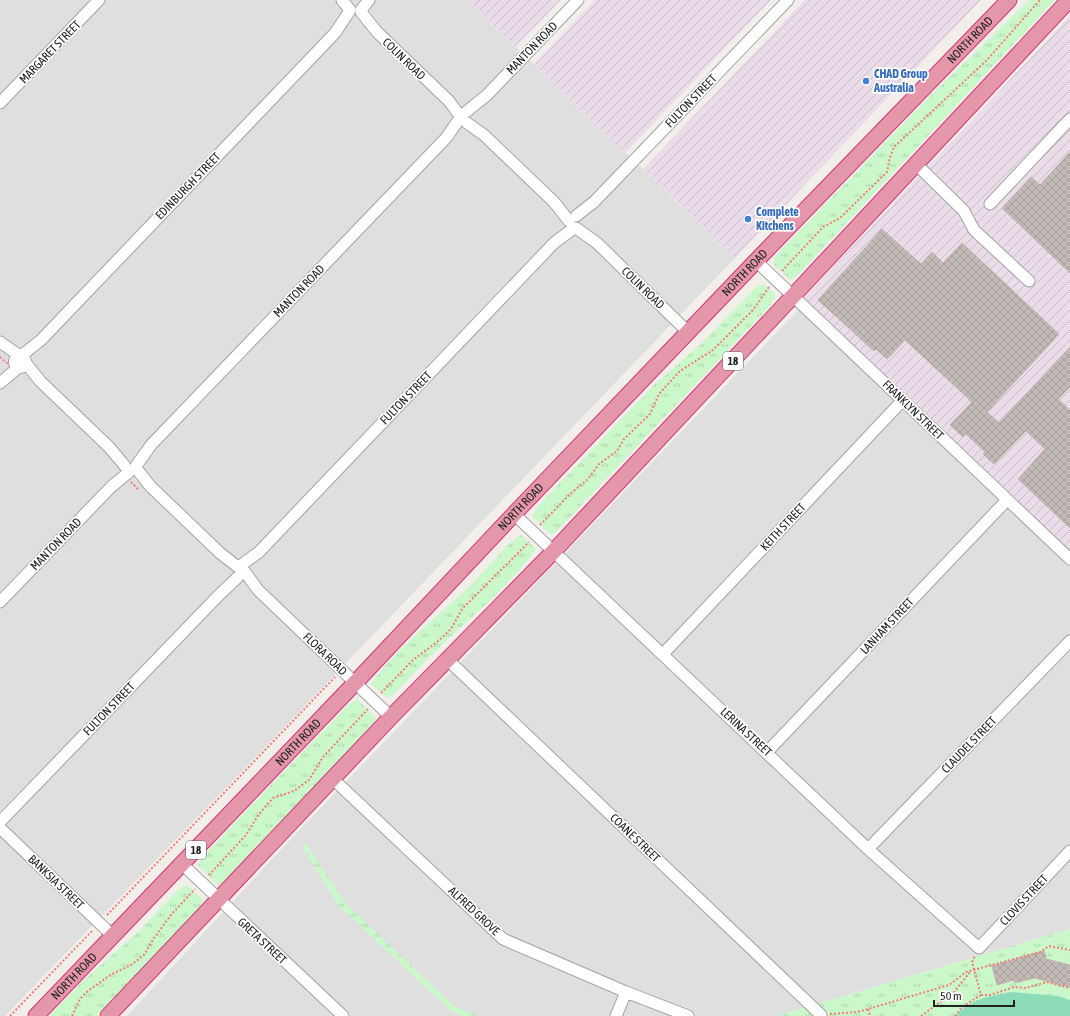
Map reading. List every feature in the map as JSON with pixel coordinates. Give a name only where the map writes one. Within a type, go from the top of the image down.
[{"type":"highway","name":"NORTH ROAD","points":[[36,1016],[355,683],[514,514],[689,333],[756,261],[1009,0]]},
{"type":"highway","name":"18","points":[[108,1016],[391,717],[554,552],[1068,0]]},
{"type":"street","name":"MARGARET STREET","points":[[0,103],[99,0]]},
{"type":"street","name":"COLIN ROAD","points":[[342,0],[355,9],[449,102],[689,333]]},
{"type":"street","name":"EDINBURGH STREET","points":[[0,383],[335,33],[355,9],[369,0]]},
{"type":"street","name":"MANTON ROAD","points":[[0,602],[578,0]]},
{"type":"street","name":"FULTON STREET","points":[[0,822],[788,0]]},
{"type":"street","points":[[990,204],[1070,119]]},
{"type":"street","points":[[916,164],[964,211],[974,230],[1029,281]]},
{"type":"street","name":"FRANKLYN STREET","points":[[756,261],[1070,559]]},
{"type":"street","name":"FLORA ROAD","points":[[0,343],[109,446],[146,489],[220,553],[391,717]]},
{"type":"street","name":"KEITH STREET","points":[[663,654],[903,400]]},
{"type":"street","name":"LANHAM STREET","points":[[768,752],[1007,500]]},
{"type":"street","name":"LERINA STREET","points":[[514,514],[768,752],[868,849],[978,948]]},
{"type":"street","name":"CLAUDEL STREET","points":[[868,849],[1070,641]]},
{"type":"street","name":"COANE STREET","points":[[448,660],[821,1015]]},
{"type":"street","name":"ALFRED GROVE","points":[[333,779],[503,939],[626,992],[688,1016]]},
{"type":"street","name":"BANKSIA STREET","points":[[0,828],[113,936]]},
{"type":"street","name":"CLOVIS STREET","points":[[978,948],[1070,851]]},
{"type":"street","name":"GRETA STREET","points":[[182,864],[218,900],[341,1015]]},
{"type":"street","points":[[616,1016],[626,992]]},
{"type":"path","points":[[72,1016],[80,1000],[89,990],[112,974],[131,966],[144,955],[154,938],[172,915],[246,835],[259,814],[273,798],[294,791],[309,780],[323,757],[366,712],[374,701],[413,660],[437,642],[451,629],[462,609],[526,546],[541,523],[570,494],[587,480],[599,464],[616,451],[624,439],[650,414],[659,394],[680,371],[713,350],[753,310],[775,280],[823,227],[840,218],[887,172],[894,147],[988,60],[1040,0]]},
{"type":"path","points":[[0,357],[19,362]]},
{"type":"path","points":[[129,468],[146,489]]},
{"type":"path","points":[[10,1016],[335,677]]},
{"type":"path","points":[[821,1015],[857,1012],[949,985],[966,972],[1040,952],[1049,946],[1070,950]]},
{"type":"path","points":[[978,948],[972,962],[981,996]]},
{"type":"path","points":[[921,1016],[954,992],[971,971]]},
{"type":"path","points":[[955,1016],[962,1007],[981,996],[990,995],[1014,987],[1025,988],[1047,982],[1070,988]]},
{"type":"path","points":[[868,1009],[870,1016]]},
{"type":"shaded area","points":[[0,0],[467,0],[735,258],[5,1016],[0,1016]]},
{"type":"shaded area","points":[[467,0],[561,0],[516,47]]},
{"type":"shaded area","points":[[595,0],[771,0],[625,153],[534,64]]},
{"type":"shaded area","points":[[805,0],[981,0],[735,258],[643,169]]},
{"type":"shaded area","points":[[1070,16],[1070,550],[803,299]]},
{"type":"shaded area","points":[[799,309],[1070,564],[1070,929],[776,1016],[127,1016],[273,858]]},
{"type":"green space","points":[[1029,0],[1055,0],[796,277],[791,280],[774,265],[773,261],[778,253],[929,97]]},
{"type":"green space","points":[[764,284],[775,294],[776,297],[769,307],[554,534],[550,534],[532,516],[537,507],[653,386],[703,342],[757,286]]},
{"type":"green space","points":[[521,535],[536,549],[515,575],[491,599],[436,651],[393,695],[387,698],[371,684],[401,649],[479,577],[511,542]]},
{"type":"green space","points":[[357,699],[376,718],[375,721],[224,882],[218,885],[198,865],[204,855],[348,705]]},
{"type":"green space","points":[[305,842],[346,904],[454,1006],[478,1016],[463,1016],[451,1011],[338,905],[302,846]]},
{"type":"green space","points":[[187,885],[204,901],[197,911],[97,1016],[49,1016],[83,981],[137,933],[179,889]]},
{"type":"green space","points":[[1070,929],[1070,1016],[776,1016]]},
{"type":"green space","points":[[1011,992],[1058,996],[1070,1000],[1070,1016],[956,1016],[961,1010],[973,1002]]},
{"type":"building","points":[[1070,152],[1070,273],[1002,208],[1031,177],[1040,185]]},
{"type":"building","points":[[882,229],[921,264],[932,252],[943,263],[962,243],[1059,334],[987,412],[999,423],[1070,347],[1070,387],[1058,399],[1070,410],[1070,528],[1018,479],[1045,449],[1026,431],[994,464],[983,454],[985,452],[966,434],[963,437],[950,425],[972,402],[905,340],[887,359],[876,349],[874,351],[818,300]]},
{"type":"building","points":[[1044,951],[1046,959],[1070,965],[1070,987],[1035,978],[1015,983],[1014,980],[997,985],[992,966]]},
{"type":"place","name":"CHAD Group Australia","points":[[866,81]]},
{"type":"place","name":"Complete Kitchens","points":[[748,219]]}]
